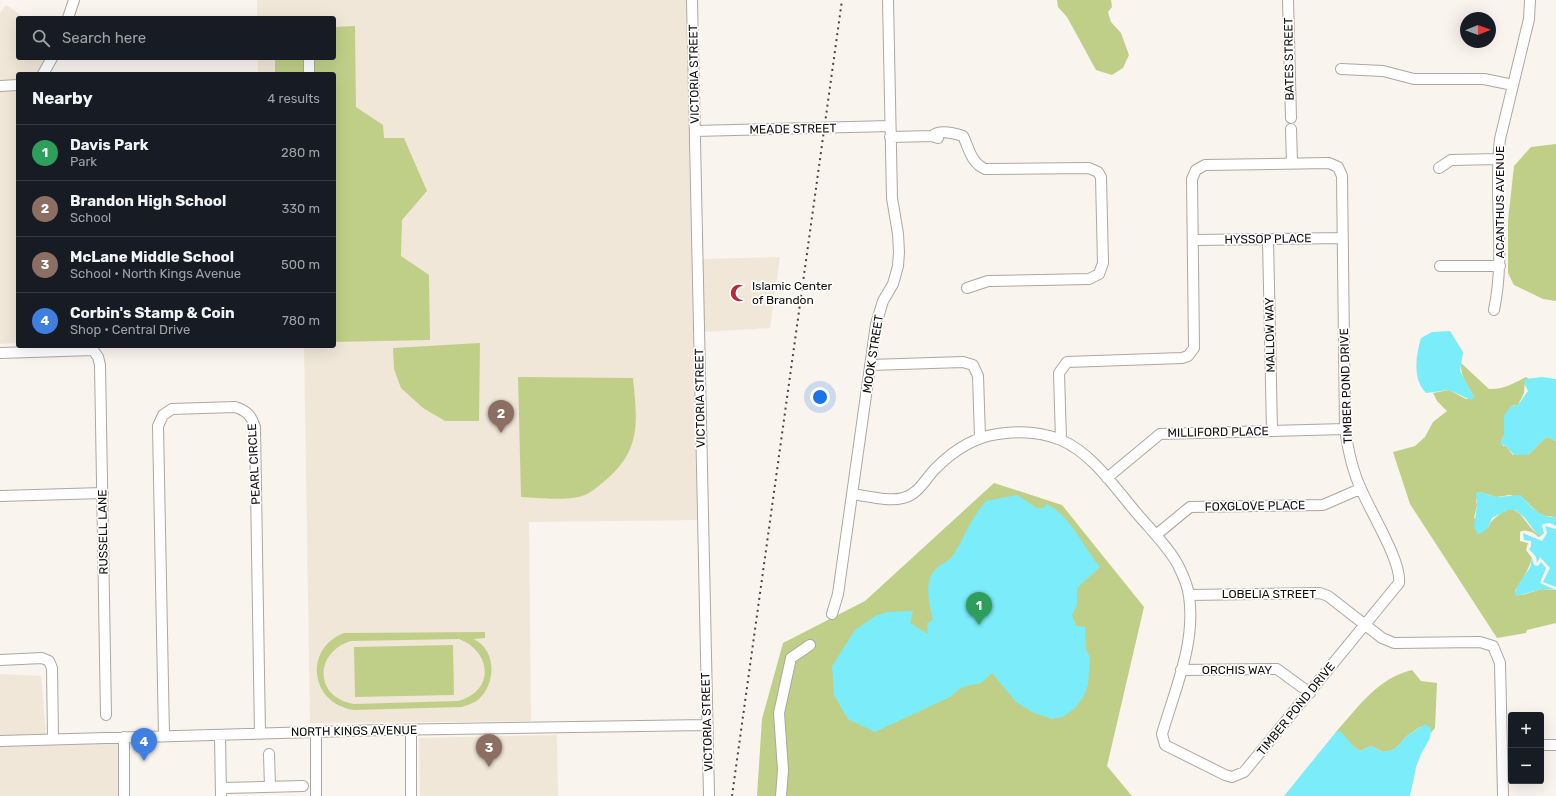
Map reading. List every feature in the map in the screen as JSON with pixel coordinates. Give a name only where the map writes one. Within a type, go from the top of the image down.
[{"type":"street","points":[[69,16],[74,0]]},
{"type":"street","name":"VICTORIA STREET","points":[[692,0],[709,796]]},
{"type":"street","name":"MOOK STREET","points":[[832,614],[838,594],[879,311],[893,284],[898,266],[898,234],[892,198],[888,0]]},
{"type":"street","name":"BATES STREET","points":[[1288,0],[1291,118]]},
{"type":"street","name":"ACANTHUS AVENUE","points":[[1494,310],[1499,288],[1500,266],[1498,158],[1500,139],[1529,19],[1530,0]]},
{"type":"street","points":[[44,72],[51,60]]},
{"type":"street","points":[[309,60],[309,72]]},
{"type":"street","points":[[1341,69],[1383,71],[1414,79],[1484,79],[1513,85]]},
{"type":"street","points":[[0,86],[16,85]]},
{"type":"street","name":"MEADE STREET","points":[[695,131],[890,126]]},
{"type":"street","points":[[1292,129],[1292,163]]},
{"type":"street","points":[[890,137],[932,136],[938,132],[964,136],[965,143],[976,164],[985,169],[1089,168],[1098,172],[1102,182],[1104,263],[1099,274],[1089,279],[988,281],[967,288]]},
{"type":"street","points":[[1439,168],[1451,160],[1498,158]]},
{"type":"street","name":"TIMBER POND DRIVE","points":[[980,437],[1018,432],[1039,434],[1061,440],[1080,452],[1095,465],[1156,535],[1178,564],[1189,594],[1191,631],[1162,734],[1165,745],[1224,775],[1232,777],[1244,772],[1364,625],[1397,588],[1400,578],[1398,567],[1360,489],[1350,458],[1345,430],[1342,238],[1340,171],[1338,167],[1329,163],[1292,163],[1200,167],[1193,174],[1192,180],[1195,342],[1192,353],[1182,358],[1067,362],[1059,373],[1061,440]]},
{"type":"street","name":"HYSSOP PLACE","points":[[1194,240],[1342,238]]},
{"type":"street","name":"MALLOW WAY","points":[[1268,239],[1272,431]]},
{"type":"street","points":[[1440,266],[1500,266]]},
{"type":"street","name":"RUSSELL LANE","points":[[0,353],[93,350],[98,357],[100,365],[103,494],[106,715]]},
{"type":"street","points":[[852,494],[894,499],[907,497],[915,493],[935,469],[946,459],[980,437],[978,376],[973,365],[963,362],[870,365]]},
{"type":"street","name":"PEARL CIRCLE","points":[[164,736],[158,426],[163,415],[172,409],[235,407],[244,410],[252,416],[254,427],[260,734]]},
{"type":"street","name":"MILLIFORD PLACE","points":[[1107,478],[1160,434],[1345,430]]},
{"type":"street","name":"FOXGLOVE PLACE","points":[[1156,535],[1190,508],[1323,505],[1360,489]]},
{"type":"street","points":[[0,496],[103,494]]},
{"type":"street","name":"LOBELIA STREET","points":[[1189,594],[1320,592],[1328,596],[1382,638],[1394,643],[1480,642],[1493,646],[1500,663],[1507,746]]},
{"type":"street","points":[[781,796],[783,770],[779,713],[791,658],[810,645]]},
{"type":"street","points":[[0,660],[42,658],[49,661],[52,668],[53,738]]},
{"type":"street","name":"ORCHIS WAY","points":[[1181,670],[1277,669],[1310,693]]},
{"type":"street","name":"NORTH KINGS AVENUE","points":[[0,741],[53,738],[316,732],[707,725]]},
{"type":"street","points":[[411,730],[412,796]]},
{"type":"street","points":[[316,732],[316,796]]},
{"type":"street","points":[[220,735],[221,792],[270,787],[303,786]]},
{"type":"street","points":[[124,737],[124,796]]},
{"type":"street","points":[[1544,745],[1556,745]]},
{"type":"street","points":[[1503,796],[1507,746]]},
{"type":"street","points":[[269,754],[270,787]]},
{"type":"shaded area","points":[[257,0],[686,0],[697,520],[529,522],[531,721],[310,723],[304,348],[336,348],[336,72],[258,72],[258,60],[336,60],[336,16],[257,16]]},
{"type":"shaded area","points":[[6,5],[22,16],[16,16],[16,60],[46,60],[38,72],[16,72],[16,82],[0,83],[0,13]]},
{"type":"shaded area","points":[[16,89],[16,343],[0,344],[0,90]]},
{"type":"shaded area","points":[[780,257],[770,328],[703,332],[701,259]]},
{"type":"shaded area","points":[[0,674],[41,676],[46,735],[0,737]]},
{"type":"shaded area","points":[[557,735],[558,796],[420,796],[419,738]]},
{"type":"shaded area","points":[[118,740],[120,796],[0,796],[0,744]]},
{"type":"green space","points":[[1057,0],[1111,0],[1112,7],[1108,12],[1111,22],[1121,33],[1129,55],[1123,68],[1112,75],[1096,70],[1067,17],[1058,7]]},
{"type":"green space","points":[[355,26],[356,107],[383,125],[384,138],[404,138],[427,191],[402,220],[401,256],[429,275],[430,340],[336,342],[336,72],[275,72],[275,60],[336,60],[336,27]]},
{"type":"green space","points":[[1556,144],[1556,301],[1543,299],[1514,285],[1508,273],[1508,221],[1514,166],[1531,147]]},
{"type":"green space","points":[[480,343],[479,421],[445,421],[423,408],[401,388],[394,369],[393,348]]},
{"type":"green space","points":[[1461,363],[1489,389],[1504,387],[1526,377],[1529,379],[1525,381],[1524,393],[1518,405],[1511,406],[1502,439],[1503,446],[1506,446],[1513,455],[1528,455],[1545,438],[1551,438],[1556,441],[1556,517],[1545,516],[1538,513],[1524,499],[1510,495],[1496,497],[1480,492],[1476,500],[1477,505],[1474,518],[1488,528],[1492,521],[1500,514],[1506,510],[1512,510],[1521,515],[1532,529],[1541,536],[1538,537],[1532,532],[1527,531],[1520,532],[1520,541],[1528,543],[1526,550],[1532,558],[1523,579],[1515,591],[1522,595],[1542,589],[1556,590],[1556,623],[1527,630],[1526,633],[1497,638],[1410,504],[1393,452],[1415,446],[1425,437],[1433,422],[1447,411],[1437,401],[1433,393],[1449,390],[1466,399],[1474,397],[1463,377]]},
{"type":"green space","points":[[518,377],[633,378],[636,420],[632,445],[618,468],[592,491],[576,498],[552,499],[521,497]]},
{"type":"green space","points":[[994,483],[1062,505],[1144,607],[1107,766],[1132,796],[757,796],[762,719],[783,643],[865,601]]},
{"type":"green space","points":[[485,632],[485,638],[474,639],[483,646],[488,653],[491,667],[490,681],[484,694],[479,699],[462,707],[354,710],[339,706],[328,698],[321,687],[317,675],[318,663],[322,651],[331,641],[344,633]],"holes":[[[459,639],[470,645],[478,653],[483,662],[485,671],[483,680],[478,689],[470,696],[458,701],[354,704],[341,700],[331,693],[326,684],[324,674],[325,664],[330,655],[339,647],[351,641]]]},
{"type":"green space","points":[[453,645],[454,695],[355,697],[354,647]]},
{"type":"green space","points":[[1412,670],[1421,681],[1437,683],[1435,728],[1430,734],[1431,728],[1420,727],[1407,736],[1395,749],[1383,752],[1371,746],[1360,751],[1354,747],[1340,732],[1336,732],[1361,704],[1379,687],[1400,674]]},
{"type":"water","points":[[1450,331],[1463,352],[1460,371],[1474,397],[1471,400],[1449,390],[1426,393],[1419,381],[1416,367],[1421,338],[1432,332]]},
{"type":"water","points":[[1542,377],[1556,379],[1556,441],[1551,438],[1545,438],[1528,455],[1514,455],[1506,446],[1500,444],[1504,435],[1504,416],[1511,406],[1518,405],[1528,391],[1524,383],[1526,379]]},
{"type":"water","points":[[1480,492],[1496,497],[1521,495],[1540,514],[1556,517],[1556,526],[1550,523],[1543,524],[1542,526],[1544,533],[1541,536],[1536,533],[1525,518],[1515,510],[1508,510],[1492,518],[1488,528],[1478,535],[1474,527],[1477,505],[1476,493]]},
{"type":"water","points":[[1017,495],[1037,508],[1044,508],[1047,504],[1056,510],[1070,524],[1100,567],[1077,588],[1077,605],[1072,615],[1076,626],[1085,627],[1086,650],[1090,657],[1088,685],[1083,697],[1075,708],[1063,717],[1052,719],[1034,713],[1016,702],[992,673],[981,683],[962,687],[950,697],[875,732],[848,719],[834,695],[832,666],[855,630],[875,616],[887,612],[913,611],[910,623],[928,634],[927,623],[933,620],[928,594],[931,575],[952,556],[972,521],[986,501]]},
{"type":"water","points":[[1545,526],[1556,529],[1556,587],[1543,582],[1550,568],[1540,557],[1537,563],[1536,557],[1529,549],[1531,547],[1531,541],[1524,540],[1523,533],[1542,541],[1547,533]]},
{"type":"water","points":[[1532,558],[1534,565],[1538,566],[1541,562],[1546,568],[1540,583],[1556,590],[1542,589],[1517,596],[1515,595],[1517,588],[1530,568]]},
{"type":"water","points":[[1425,724],[1431,728],[1430,738],[1416,767],[1410,796],[1284,796],[1336,732],[1340,731],[1354,747],[1360,751],[1371,746],[1383,752],[1395,749],[1407,736]]},
{"type":"railway","points":[[732,796],[842,0]]},
{"type":"place","name":"Islamic Center of Brandon","points":[[739,293]]},
{"type":"place","name":"Brandon High School","points":[[501,433]]},
{"type":"place","name":"Davis Park","points":[[979,625]]},
{"type":"place","name":"Corbin's Stamp & Coin","points":[[144,761]]},
{"type":"place","name":"McLane Middle School","points":[[489,767]]}]
